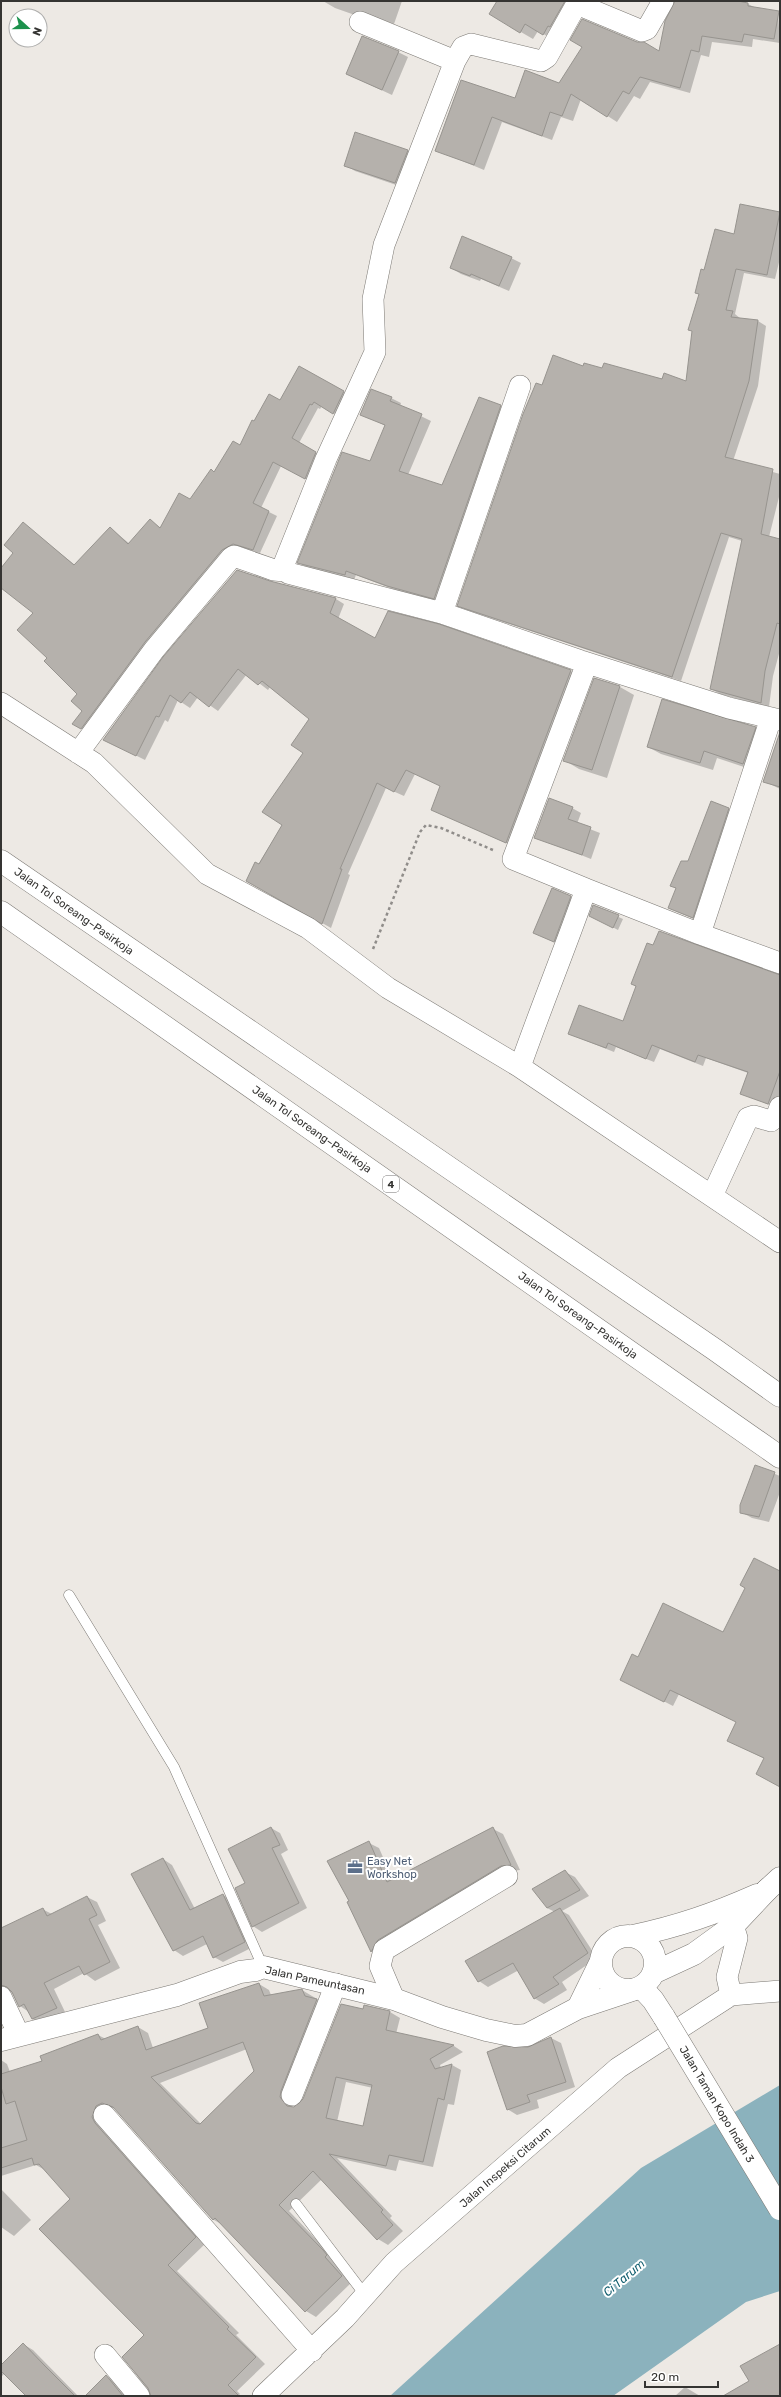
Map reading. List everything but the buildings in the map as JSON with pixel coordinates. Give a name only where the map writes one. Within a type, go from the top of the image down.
[{"type":"main road","name":"Jalan Tol Soreang–Pasirkoja","points":[[1,861],[714,1349],[780,1396]]},
{"type":"main road","name":"Jalan Tol Soreang–Pasirkoja","points":[[1,912],[780,1457]]},
{"type":"main road","points":[[578,2008],[600,1963],[602,1953],[615,1939],[731,1916],[773,1884]]},
{"type":"main road","name":"Jalan Pameuntasan","points":[[10,2038],[177,1995],[240,1972],[256,1970],[263,1967],[394,1999],[442,2017],[486,2030],[515,2036],[527,2035],[578,2008],[649,1991],[694,1954],[731,1916]]},
{"type":"main road","points":[[600,1963],[606,1980],[614,1987],[649,1991],[655,1964],[654,1954],[649,1946],[633,1936]]},
{"type":"main road","name":"Jalan Taman Kopo Indah 3","points":[[649,1991],[780,2209]]},
{"type":"street","points":[[285,571],[284,564],[326,459],[375,352],[373,299],[384,245],[455,60],[463,47],[471,44],[541,61],[547,56],[575,7],[582,6],[642,31],[647,29],[663,1]]},
{"type":"street","points":[[360,22],[455,60]]},
{"type":"street","points":[[442,612],[520,386]]},
{"type":"street","points":[[78,753],[145,662],[234,556],[274,570],[285,571],[442,612],[587,663],[729,708],[776,719],[700,934]]},
{"type":"street","points":[[587,663],[513,859],[700,934],[780,963]]},
{"type":"street","points":[[1,703],[99,767],[206,874],[308,928],[388,988],[520,1067],[780,1242]]},
{"type":"street","points":[[520,1067],[549,983],[568,939],[586,889]]},
{"type":"street","points":[[712,1196],[748,1118],[754,1116],[771,1121],[777,1115],[780,1107]]},
{"type":"street","points":[[394,1999],[380,1966],[384,1950],[507,1876]]},
{"type":"street","points":[[731,1916],[737,1938],[736,1949],[727,1977],[731,1995]]},
{"type":"street","points":[[292,2095],[336,1984]]},
{"type":"street","name":"Jalan Inspeksi Citarum","points":[[263,2396],[346,2318],[394,2263],[618,2068],[731,1995],[780,1991]]},
{"type":"street","points":[[1,1997],[10,2038]]},
{"type":"street","points":[[104,2115],[312,2351]]},
{"type":"street","points":[[105,2355],[138,2396]]},
{"type":"lane","points":[[69,1595],[174,1767],[263,1967]]},
{"type":"lane","points":[[296,2204],[365,2295]]},
{"type":"path","points":[[365,970],[420,832],[426,825],[441,828],[513,859]]},
{"type":"water","name":"Ci Tarum","points":[[780,2085],[780,2291],[746,2302],[613,2396],[390,2396],[641,2168]]},
{"type":"place","name":"Easy Net Workshop","points":[[355,1867]]}]
